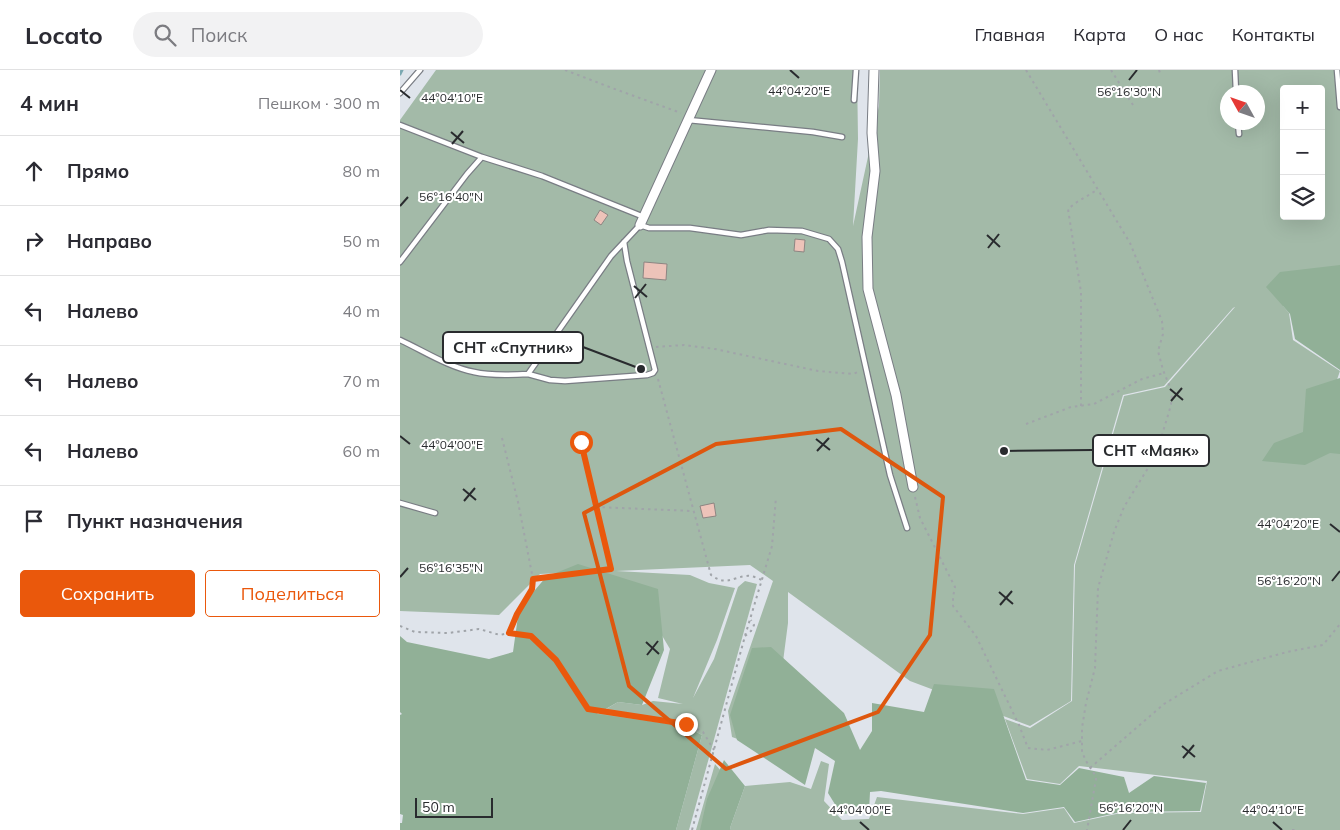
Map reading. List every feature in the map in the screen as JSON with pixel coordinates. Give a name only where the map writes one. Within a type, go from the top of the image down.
[{"type":"street","points":[[642,221],[710,70]]},
{"type":"street","points":[[874,70],[872,133],[875,171],[867,237],[868,289],[896,395],[913,487]]},
{"type":"lane","points":[[400,93],[420,70]]},
{"type":"lane","points":[[854,100],[856,70]]},
{"type":"lane","points":[[1235,70],[1236,85]]},
{"type":"lane","points":[[1338,70],[1340,107]]},
{"type":"lane","points":[[689,118],[842,137]]},
{"type":"lane","points":[[400,125],[482,157],[542,176],[642,221],[650,228],[690,228],[741,235],[769,230],[802,231],[829,239],[838,249],[842,262],[890,475],[907,528]]},
{"type":"lane","points":[[1239,130],[1239,134]]},
{"type":"lane","points":[[400,262],[482,157]]},
{"type":"lane","points":[[528,374],[610,256],[642,221]]},
{"type":"lane","points":[[400,340],[452,365],[475,372],[514,375],[528,374],[550,380],[565,381],[653,373],[655,370],[627,261],[624,242]]},
{"type":"lane","points":[[400,504],[434,513]]},
{"type":"path","points":[[565,70],[689,118]]},
{"type":"path","points":[[1026,70],[1130,243],[1162,321],[1163,334],[1158,351],[1172,392],[1171,405],[1156,455],[1124,507],[1114,532],[1098,588],[1095,668],[1086,702],[1082,728],[1082,752],[1095,774],[1096,780],[1086,830]]},
{"type":"path","points":[[1111,70],[1133,105]]},
{"type":"path","points":[[1081,406],[1081,292],[1068,209],[1076,202],[1098,190]]},
{"type":"path","points":[[649,347],[684,345],[707,348],[818,371],[854,374],[865,370]]},
{"type":"path","points":[[655,370],[711,575],[718,580],[729,581],[747,575],[763,580]]},
{"type":"path","points":[[1026,424],[1070,407],[1094,404],[1142,379],[1164,373]]},
{"type":"path","points":[[502,438],[518,502],[533,579],[532,589],[517,614],[509,633]]},
{"type":"path","points":[[533,579],[611,569],[581,442]]},
{"type":"path","points":[[913,487],[920,518],[955,587],[953,606],[976,636],[1019,725],[1028,748],[1047,750],[1082,741]]},
{"type":"path","points":[[692,830],[745,636],[772,546],[776,497]]},
{"type":"path","points":[[596,507],[692,511]]},
{"type":"path","points":[[745,636],[754,625],[751,618]]},
{"type":"path","points":[[1090,768],[1164,704],[1218,671],[1323,644],[1340,624]]},
{"type":"path","points":[[400,626],[416,632],[448,632],[479,629],[500,635],[509,633],[531,636],[556,660],[588,709],[686,724],[703,732],[714,750]]},
{"type":"highlighted area","points":[[841,429],[943,497],[930,635],[878,712],[726,769],[629,686],[584,513],[716,444]]},
{"type":"green space","points":[[436,70],[857,70],[858,139],[853,226],[879,106],[880,70],[1340,70],[1340,304],[1283,306],[1289,313],[1293,340],[1340,371],[1316,440],[1340,443],[1340,830],[731,830],[730,828],[745,786],[790,782],[811,789],[821,761],[829,764],[824,801],[842,820],[869,819],[877,797],[1023,814],[1064,808],[1074,823],[1121,813],[1201,812],[1207,781],[1079,766],[1060,784],[1027,779],[1005,719],[1030,728],[1072,701],[1075,565],[1124,396],[1165,387],[1235,307],[1164,386],[1123,395],[1074,565],[1071,701],[1030,726],[910,681],[788,592],[788,623],[781,677],[763,748],[732,737],[728,711],[773,581],[750,565],[616,571],[690,575],[709,583],[735,588],[717,640],[693,698],[714,659],[738,587],[745,581],[757,584],[689,830],[676,830],[702,735],[685,726],[596,715],[618,702],[642,705],[653,701],[683,704],[658,698],[670,649],[651,617],[600,571],[540,574],[499,615],[400,611],[400,120]]},
{"type":"green space","points":[[1340,265],[1340,370],[1295,339],[1290,314],[1266,287],[1280,272]]},
{"type":"green space","points":[[1340,378],[1340,454],[1330,453],[1305,465],[1262,461],[1274,443],[1303,432],[1306,389]]},
{"type":"green space","points":[[578,564],[658,589],[664,650],[642,705],[618,702],[597,714],[685,726],[702,735],[676,830],[400,830],[403,815],[400,814],[400,715],[402,714],[400,712],[400,636],[407,642],[489,659],[513,652],[519,609],[546,577]]},
{"type":"green space","points":[[771,647],[844,713],[860,750],[872,731],[872,703],[924,712],[934,684],[994,689],[1026,780],[1060,785],[1079,768],[1124,777],[1129,793],[1154,776],[1206,783],[1200,811],[1121,812],[1075,822],[1064,807],[1023,813],[881,791],[870,792],[869,812],[841,814],[828,793],[835,761],[815,748],[805,785],[737,740],[730,715],[752,648]]},
{"type":"green space","points":[[724,760],[745,786],[730,828],[731,830],[700,830],[707,799]]},
{"type":"green space","points":[[715,764],[733,785],[718,830],[696,830]]},
{"type":"building","points":[[600,210],[608,215],[601,225],[594,220]]},
{"type":"building","points":[[795,239],[805,240],[804,252],[794,251]]},
{"type":"building","points":[[644,262],[667,264],[666,280],[643,278]]},
{"type":"building","points":[[714,503],[716,516],[703,518],[700,506]]},
{"type":"waterway","points":[[400,74],[402,70]]},
{"type":"place","name":"СНТ «Спутник»","points":[[641,369]]},
{"type":"place","name":"СНТ «Маяк»","points":[[1004,451]]},
{"type":"route","points":[[581,442],[611,569],[533,579],[532,589],[517,614],[509,633],[531,636],[556,660],[588,709],[686,724]]}]
